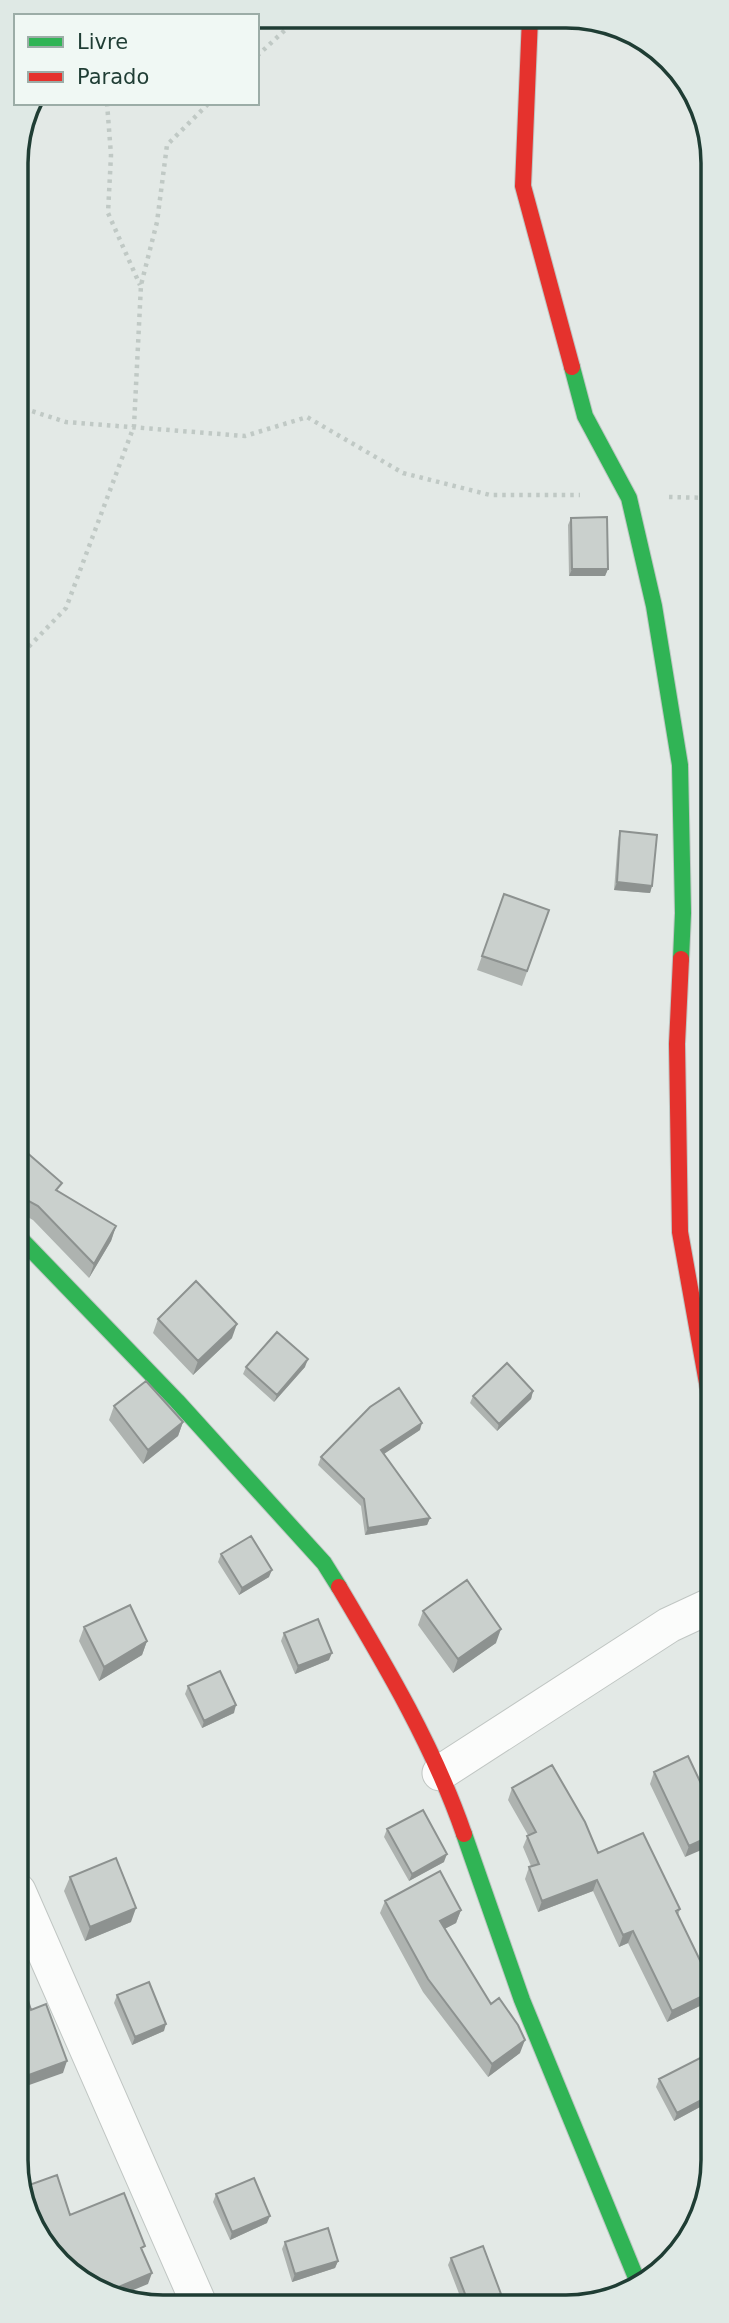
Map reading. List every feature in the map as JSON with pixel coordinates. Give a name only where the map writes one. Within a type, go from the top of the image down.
[{"type":"street","points":[[530,28],[523,186],[585,416],[629,498],[654,606],[680,765],[684,913],[677,1044],[680,1232],[701,1349]]},
{"type":"street","points":[[28,1246],[177,1401],[324,1563],[395,1682],[455,1808],[522,2000],[635,2276]]},
{"type":"street","points":[[440,1773],[669,1625],[701,1610]]},
{"type":"street","points":[[28,1914],[195,2295]]},
{"type":"path","points":[[259,54],[286,28]]},
{"type":"path","points":[[107,105],[111,155],[108,213],[141,285]]},
{"type":"path","points":[[28,648],[66,608],[134,426],[141,285],[158,222],[167,145],[207,105]]},
{"type":"path","points":[[28,410],[66,422],[245,436],[307,417],[402,473],[490,495],[701,498]]},
{"type":"building","points":[[607,517],[608,569],[572,569],[571,518]]},
{"type":"building","points":[[620,831],[657,835],[652,886],[617,882]]},
{"type":"building","points":[[504,894],[549,910],[527,971],[482,956]]},
{"type":"building","points":[[28,1154],[62,1183],[56,1190],[116,1226],[94,1264],[38,1206],[28,1201]]},
{"type":"building","points":[[196,1281],[237,1324],[198,1361],[158,1319]]},
{"type":"building","points":[[277,1332],[308,1359],[277,1395],[246,1367]]},
{"type":"building","points":[[507,1363],[533,1391],[499,1424],[473,1396]]},
{"type":"building","points":[[146,1381],[183,1422],[148,1450],[114,1406]]},
{"type":"building","points":[[399,1388],[422,1423],[381,1450],[430,1518],[368,1528],[364,1499],[321,1457],[370,1407]]},
{"type":"building","points":[[251,1536],[272,1570],[242,1588],[221,1554]]},
{"type":"building","points":[[467,1580],[501,1629],[458,1659],[423,1611]]},
{"type":"building","points":[[130,1605],[147,1641],[104,1667],[84,1627]]},
{"type":"building","points":[[318,1619],[332,1653],[298,1666],[284,1633]]},
{"type":"building","points":[[220,1671],[236,1705],[204,1721],[188,1686]]},
{"type":"building","points":[[688,1756],[701,1784],[701,1840],[689,1846],[654,1772]]},
{"type":"building","points":[[552,1765],[585,1822],[598,1853],[643,1833],[680,1909],[676,1911],[701,1962],[701,1997],[672,2011],[633,1931],[623,1935],[597,1880],[542,1901],[529,1867],[539,1864],[527,1836],[536,1832],[512,1788]]},
{"type":"building","points":[[423,1810],[447,1854],[412,1874],[387,1829]]},
{"type":"building","points":[[116,1858],[136,1908],[90,1927],[70,1877]]},
{"type":"building","points":[[440,1871],[461,1910],[440,1921],[491,2004],[499,1998],[525,2040],[492,2064],[428,1979],[385,1901]]},
{"type":"building","points":[[149,1982],[166,2024],[135,2037],[117,1995]]},
{"type":"building","points":[[28,2001],[31,2010],[46,2004],[67,2061],[28,2075]]},
{"type":"building","points":[[701,2058],[701,2100],[677,2113],[659,2079]]},
{"type":"building","points":[[57,2175],[70,2215],[124,2193],[145,2246],[141,2248],[152,2273],[118,2287],[81,2267],[67,2256],[46,2228],[38,2212],[31,2184]]},
{"type":"building","points":[[254,2178],[270,2216],[232,2232],[216,2194]]},
{"type":"building","points":[[328,2228],[338,2261],[295,2274],[285,2242]]},
{"type":"building","points":[[483,2246],[501,2294],[465,2295],[451,2258]]},
{"type":"traffic: fast","points":[[572,367],[585,416],[629,498],[654,606],[680,765],[683,913],[681,959]]},
{"type":"traffic: fast","points":[[28,1246],[177,1401],[324,1563],[339,1587]]},
{"type":"traffic: fast","points":[[464,1834],[522,2000],[635,2276]]},
{"type":"traffic: jam","points":[[530,28],[523,186],[572,367]]},
{"type":"traffic: jam","points":[[681,959],[677,1044],[680,1232],[701,1349]]},
{"type":"traffic: jam","points":[[339,1587],[424,1738],[464,1834]]}]
